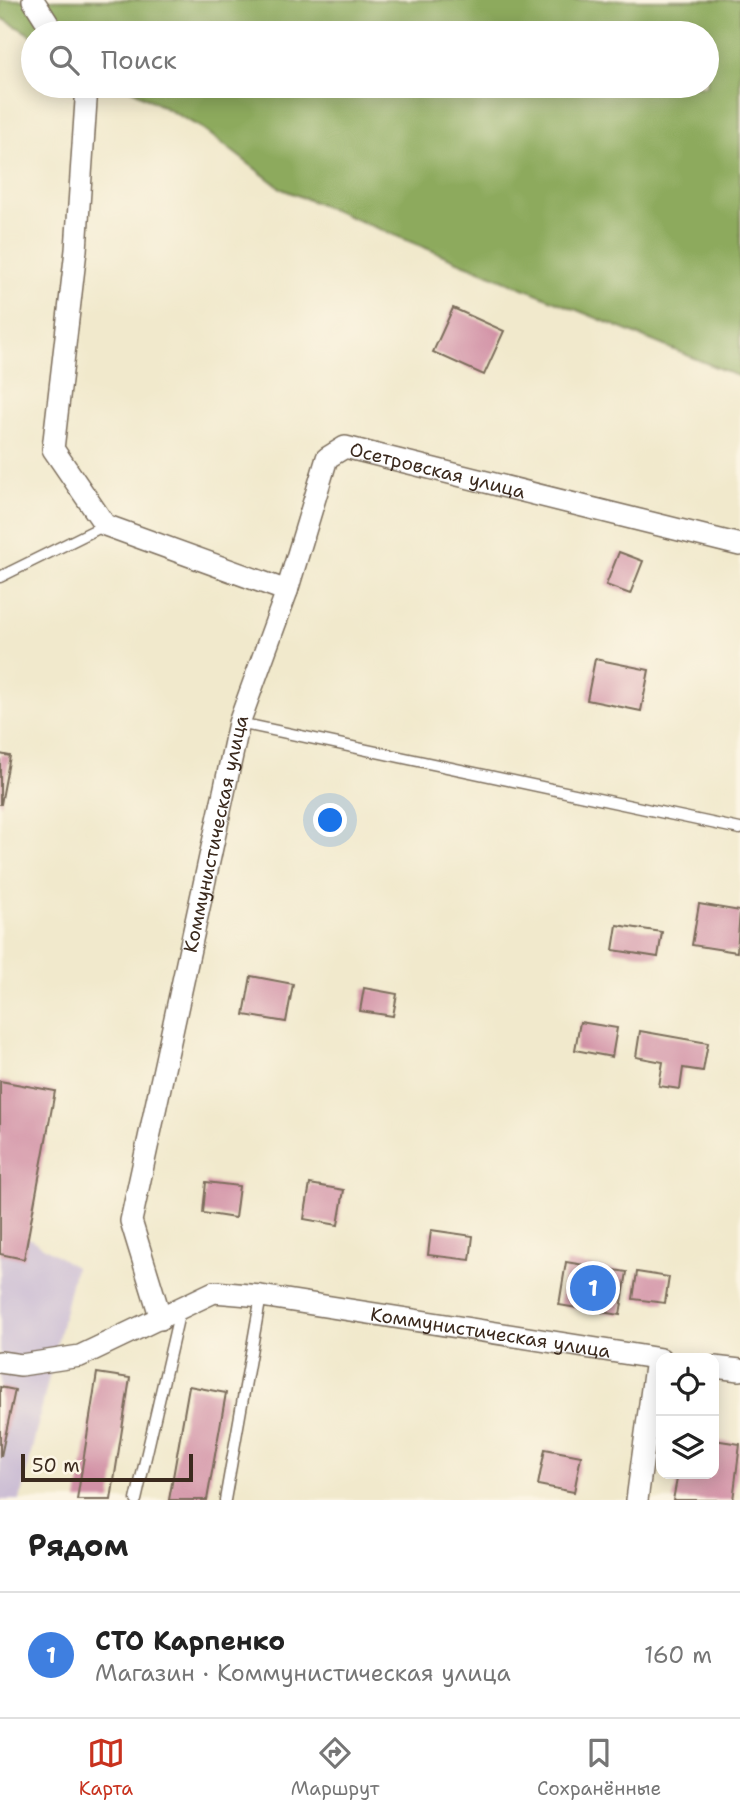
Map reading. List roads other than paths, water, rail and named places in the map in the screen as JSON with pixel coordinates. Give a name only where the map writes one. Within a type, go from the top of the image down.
[{"type":"street","points":[[33,0],[46,21]]},
{"type":"street","points":[[86,98],[76,250],[53,449],[105,525],[287,591]]},
{"type":"street","name":"Осетровская улица","points":[[239,723],[287,591],[327,458],[345,447],[740,545]]},
{"type":"street","name":"Коммунистическая улица","points":[[170,1314],[131,1221],[239,723]]},
{"type":"street","name":"Коммунистическая улица","points":[[0,1362],[21,1365],[80,1356],[214,1292],[261,1296],[656,1359]]},
{"type":"street","points":[[719,1368],[740,1370]]},
{"type":"street","points":[[637,1500],[656,1378]]},
{"type":"lane","points":[[0,576],[105,525]]},
{"type":"lane","name":"Коммунистическая улица","points":[[239,723],[740,830]]},
{"type":"lane","points":[[225,1500],[261,1296]]},
{"type":"lane","points":[[136,1500],[170,1314]]},
{"type":"place","name":"СТО Карпенко","points":[[593,1288]]}]
